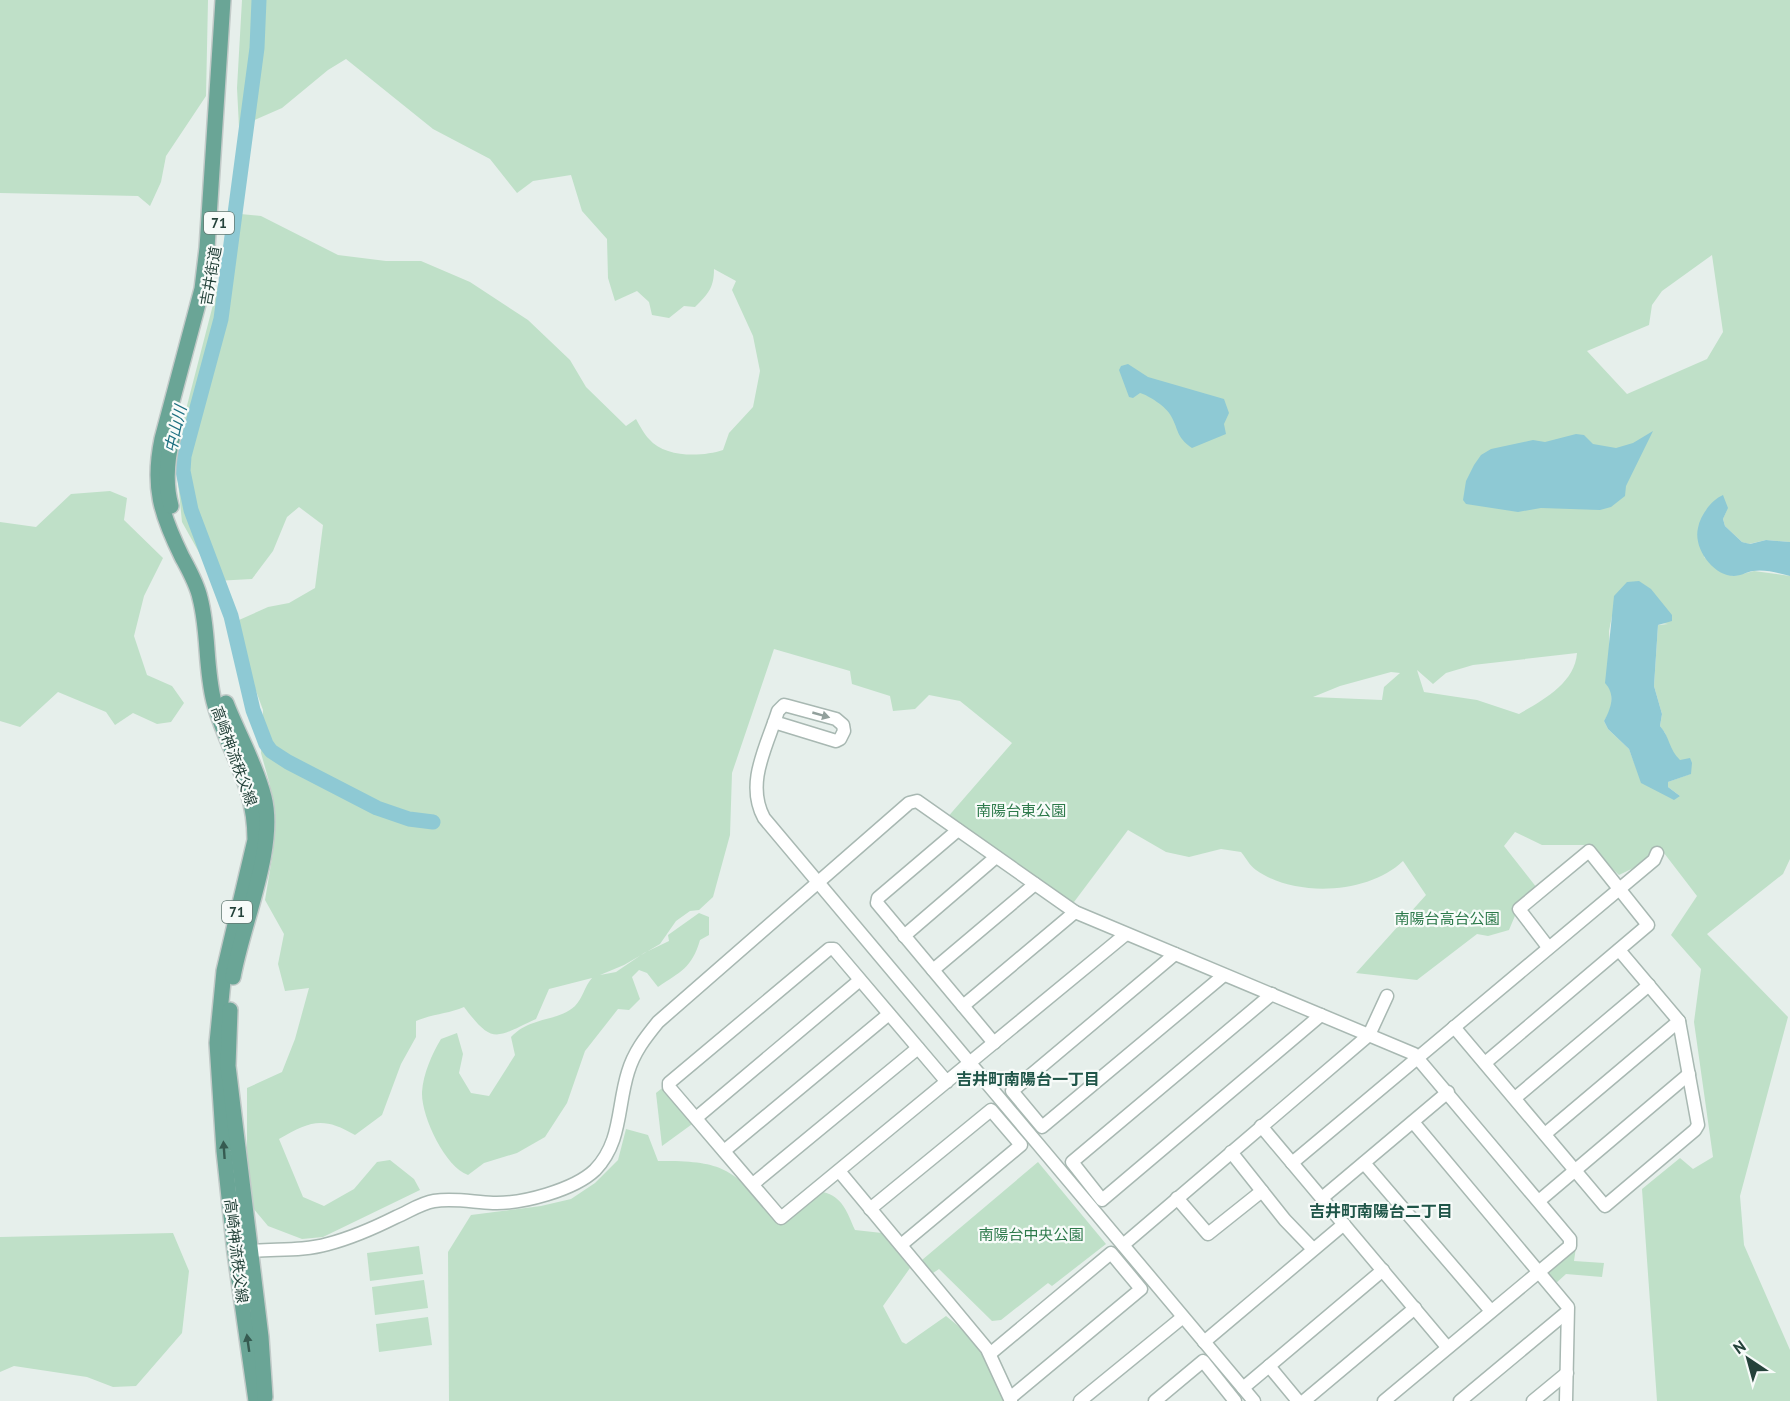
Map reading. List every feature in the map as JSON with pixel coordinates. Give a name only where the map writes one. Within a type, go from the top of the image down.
[{"type":"main road","name":"吉井街道","points":[[167,440],[206,258],[223,0]]},
{"type":"main road","name":"吉井街道","points":[[167,440],[210,291],[216,250],[232,0]]},
{"type":"main road","name":"高崎神流秩父線","points":[[167,440],[157,464],[160,505],[167,527],[200,597],[204,619],[207,671],[215,705],[253,801],[255,819],[255,840],[224,971],[217,1043],[224,1151],[265,1401]]},
{"type":"main road","name":"高崎神流秩父線","points":[[242,1252],[256,1401]]},
{"type":"street","points":[[774,722],[836,741],[844,731],[843,725],[836,719],[784,705],[778,711],[774,722],[758,773],[756,785],[758,807],[764,818],[1254,1401]]},
{"type":"street","points":[[242,1252],[300,1250],[328,1244],[376,1227],[430,1202],[454,1199],[495,1203],[537,1196],[574,1185],[594,1170],[607,1154],[617,1134],[628,1072],[638,1047],[658,1022],[909,803],[917,801],[1075,912],[1419,1057],[1540,1200],[1570,1239],[1570,1246],[1384,1401]]},
{"type":"street","points":[[958,830],[878,898],[877,903],[994,1043]]},
{"type":"street","points":[[1485,1063],[1648,925],[1589,851],[1520,909],[1548,946]]},
{"type":"street","points":[[1292,1163],[1548,946],[1654,860],[1658,853]]},
{"type":"street","points":[[904,936],[996,857]]},
{"type":"street","points":[[933,970],[1035,884]]},
{"type":"street","points":[[963,1006],[1075,912]]},
{"type":"street","points":[[947,1082],[834,949],[829,949],[669,1083],[669,1087],[781,1218],[970,1064],[1126,934]]},
{"type":"street","points":[[1454,1027],[1605,1206],[1695,1130],[1698,1125],[1679,1021],[1619,950]]},
{"type":"street","points":[[1175,954],[1012,1091],[1042,1127],[1224,975]]},
{"type":"street","points":[[696,1118],[860,980]]},
{"type":"street","points":[[1515,1098],[1649,985]]},
{"type":"street","points":[[1272,994],[1072,1162],[1102,1200],[1321,1015]]},
{"type":"street","points":[[1123,1245],[1369,1035],[1387,996]]},
{"type":"street","points":[[724,1151],[889,1014]]},
{"type":"street","points":[[1545,1134],[1679,1021]]},
{"type":"street","points":[[753,1184],[918,1048]]},
{"type":"street","points":[[1540,1200],[1689,1074]]},
{"type":"street","points":[[1322,1198],[1448,1092]]},
{"type":"street","points":[[870,1209],[991,1110],[1021,1145],[901,1245]]},
{"type":"street","points":[[1413,1122],[1568,1306],[1566,1401]]},
{"type":"street","points":[[1262,1126],[1447,1347]]},
{"type":"street","points":[[1231,1152],[1262,1191],[1314,1249]]},
{"type":"street","points":[[1364,1163],[1491,1311]]},
{"type":"street","points":[[839,1171],[990,1353],[1010,1399],[1142,1289],[1111,1253],[990,1353]]},
{"type":"street","points":[[1177,1198],[1208,1234],[1262,1191]]},
{"type":"street","points":[[1204,1342],[1344,1224]]},
{"type":"street","points":[[1243,1388],[1383,1270]]},
{"type":"street","points":[[1304,1401],[1415,1308]]},
{"type":"street","points":[[1460,1401],[1567,1312]]},
{"type":"street","points":[[1080,1401],[1183,1317]]},
{"type":"street","points":[[1155,1401],[1203,1361],[1231,1400]]},
{"type":"street","points":[[1269,1366],[1298,1401]]},
{"type":"street","points":[[1533,1401],[1567,1373]]},
{"type":"green space","points":[[0,0],[208,0],[206,96],[166,156],[161,182],[150,206],[138,196],[0,193]]},
{"type":"green space","points":[[242,0],[1790,0],[1790,542],[1766,540],[1749,544],[1742,542],[1725,526],[1723,519],[1728,507],[1704,557],[1726,574],[1734,576],[1754,571],[1790,576],[1790,859],[1783,874],[1707,934],[1788,1017],[1740,1196],[1744,1245],[1790,1350],[1790,1401],[1657,1401],[1642,1189],[1680,1158],[1693,1169],[1713,1157],[1694,1022],[1701,969],[1671,935],[1697,896],[1664,853],[1619,875],[1587,845],[1542,845],[1515,832],[1504,846],[1537,888],[1517,911],[1509,930],[1488,936],[1477,934],[1417,980],[1356,973],[1426,895],[1403,861],[1389,872],[1352,886],[1311,888],[1272,879],[1254,868],[1241,852],[1221,849],[1189,857],[1166,852],[1128,830],[1071,906],[946,819],[1012,743],[960,701],[929,695],[915,709],[893,711],[890,696],[852,684],[850,671],[774,649],[732,773],[730,835],[713,897],[699,910],[690,911],[676,921],[660,944],[647,951],[669,941],[668,935],[699,913],[709,917],[709,935],[700,940],[689,963],[658,987],[647,973],[639,970],[632,977],[640,999],[629,1010],[618,1009],[585,1051],[567,1103],[545,1137],[517,1153],[484,1163],[468,1175],[459,1170],[443,1152],[430,1127],[422,1092],[426,1071],[441,1039],[457,1033],[463,1054],[459,1073],[471,1093],[489,1096],[515,1055],[511,1037],[527,1026],[561,1015],[575,1006],[592,978],[549,989],[536,1019],[503,1034],[489,1033],[464,1007],[416,1021],[416,1037],[401,1064],[382,1115],[355,1135],[334,1125],[317,1123],[299,1128],[279,1139],[303,1197],[324,1206],[354,1189],[377,1162],[390,1160],[414,1179],[420,1190],[323,1237],[302,1239],[268,1226],[253,1208],[247,1185],[247,1088],[282,1072],[295,1039],[309,988],[285,991],[278,964],[284,934],[265,900],[273,852],[270,785],[261,753],[263,710],[245,661],[239,620],[268,607],[289,603],[315,588],[323,525],[299,507],[287,517],[273,551],[252,579],[215,581],[182,522],[175,452],[223,266],[230,213],[261,216],[338,255],[386,261],[421,261],[470,282],[528,320],[570,360],[586,387],[626,426],[636,419],[649,439],[664,450],[674,453],[695,455],[723,450],[729,433],[753,407],[760,371],[753,336],[732,290],[736,281],[714,269],[709,290],[695,307],[684,306],[669,318],[652,315],[649,302],[637,291],[615,301],[608,278],[607,239],[582,211],[571,175],[533,181],[517,193],[490,159],[433,129],[346,59],[328,70],[282,108],[239,127],[237,88]],"holes":[[[1712,255],[1723,332],[1707,359],[1627,394],[1587,351],[1649,325],[1652,305],[1662,291]],[[1612,616],[1668,624],[1658,625],[1654,686],[1662,714],[1660,726],[1672,753],[1690,774],[1668,782],[1668,787],[1680,796],[1642,783],[1629,749],[1608,729],[1604,721],[1612,708],[1609,631]],[[1577,653],[1575,664],[1564,682],[1556,690],[1519,714],[1477,700],[1424,692],[1417,670],[1433,684],[1446,673],[1473,665]],[[1391,672],[1400,673],[1384,687],[1382,700],[1313,697],[1340,686]],[[640,955],[616,972],[600,975]]]},
{"type":"green space","points":[[110,491],[127,498],[124,520],[163,558],[144,596],[134,636],[147,675],[172,686],[184,703],[171,722],[157,724],[133,713],[115,725],[106,712],[58,692],[20,727],[0,721],[0,522],[36,527],[71,494]]},
{"type":"green space","points":[[666,1085],[695,1122],[662,1146],[656,1093]]},
{"type":"green space","points":[[626,1129],[648,1135],[658,1161],[701,1163],[729,1172],[751,1191],[779,1222],[823,1192],[840,1201],[855,1230],[882,1233],[910,1268],[883,1306],[902,1342],[906,1344],[946,1316],[967,1335],[982,1354],[1005,1401],[449,1401],[448,1252],[471,1215],[541,1206],[571,1199],[595,1183],[618,1160]]},
{"type":"green space","name":"南陽台中央公園","points":[[1038,1162],[1106,1244],[1052,1286],[1048,1283],[1001,1320],[992,1321],[939,1269],[933,1273],[922,1260]]},
{"type":"green space","points":[[173,1233],[189,1271],[182,1333],[136,1386],[113,1387],[87,1377],[14,1366],[0,1372],[0,1237]]},
{"type":"green space","points":[[419,1246],[423,1274],[370,1281],[367,1253]]},
{"type":"green space","points":[[1576,1247],[1574,1261],[1604,1263],[1602,1277],[1566,1274],[1555,1284],[1549,1276],[1549,1270]]},
{"type":"green space","points":[[424,1280],[428,1308],[375,1315],[372,1287]]},
{"type":"green space","points":[[428,1317],[432,1345],[379,1352],[376,1324]]},
{"type":"water","points":[[1128,364],[1148,377],[1224,399],[1229,413],[1224,424],[1226,434],[1192,448],[1180,437],[1171,416],[1162,405],[1140,393],[1133,398],[1129,397],[1119,370],[1121,366]]},
{"type":"water","points":[[1653,431],[1626,486],[1625,496],[1611,507],[1600,510],[1541,508],[1518,512],[1466,504],[1463,500],[1466,481],[1474,465],[1481,455],[1491,449],[1533,440],[1545,442],[1576,434],[1584,435],[1593,444],[1616,448],[1633,443]]},
{"type":"water","points":[[1723,495],[1728,508],[1723,519],[1725,526],[1742,542],[1750,544],[1766,540],[1790,542],[1790,576],[1762,571],[1737,576],[1726,575],[1706,560],[1697,536],[1699,523],[1710,504]]},
{"type":"water","points":[[1639,581],[1651,589],[1672,615],[1672,621],[1658,625],[1654,686],[1662,714],[1660,726],[1676,756],[1680,760],[1690,758],[1692,763],[1691,774],[1668,782],[1668,787],[1680,796],[1674,800],[1641,783],[1629,749],[1608,729],[1604,721],[1611,702],[1610,692],[1605,683],[1614,596],[1627,582]]},
{"type":"waterway","name":"中山川","points":[[259,0],[257,48],[221,319],[184,456],[183,471],[191,510],[231,616],[253,710],[271,751],[377,808],[409,819],[433,822]]},
{"type":"district","name":"吉井町南陽台一丁目","points":[[1028,1079]]},
{"type":"district","name":"吉井町南陽台二丁目","points":[[1381,1211]]},
{"type":"park label","name":"南陽台東公園","points":[[1021,811]]},
{"type":"park label","name":"南陽台高台公園","points":[[1447,919]]}]
